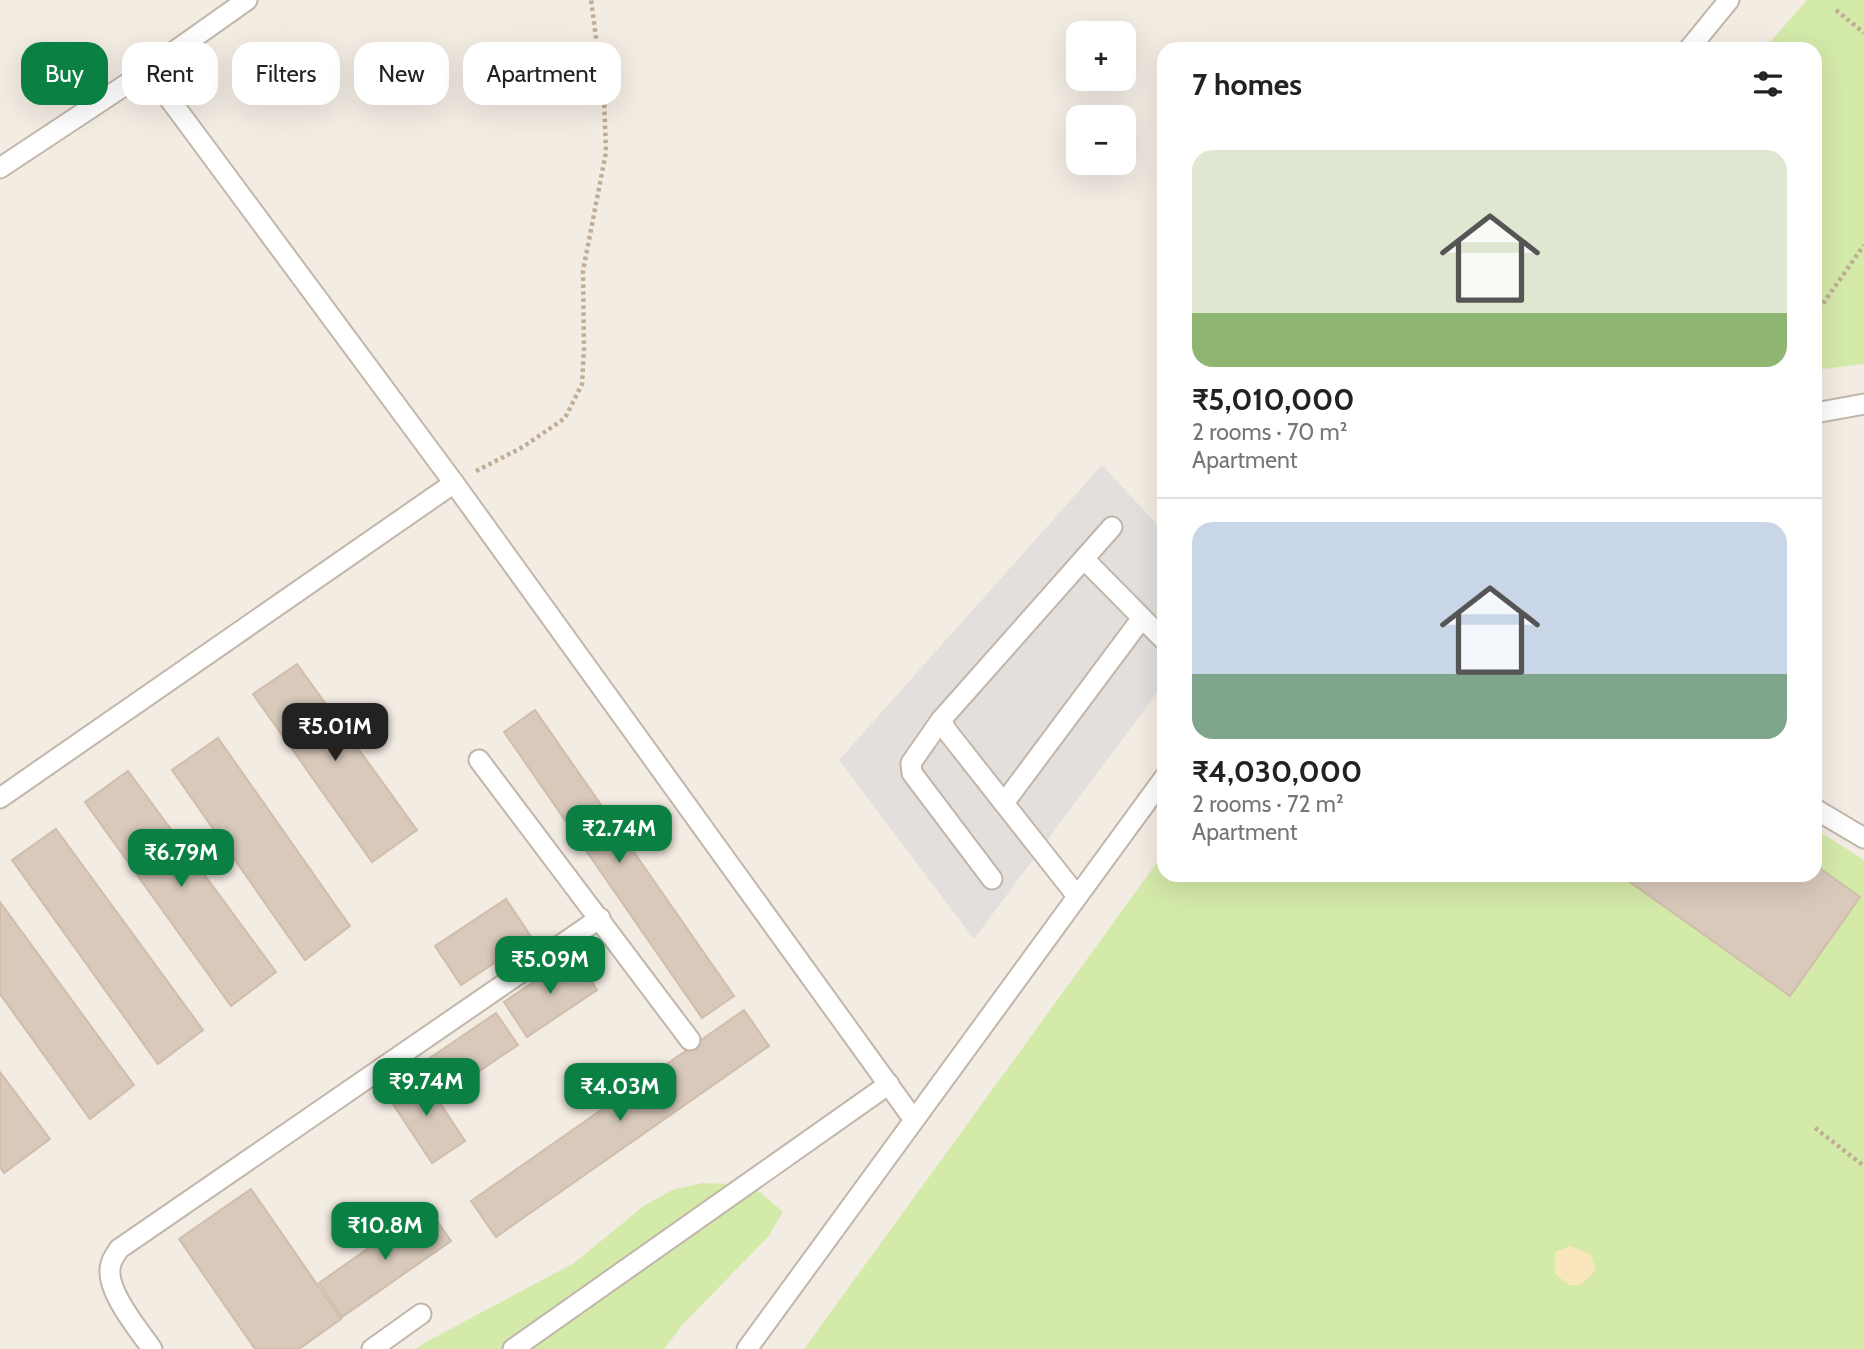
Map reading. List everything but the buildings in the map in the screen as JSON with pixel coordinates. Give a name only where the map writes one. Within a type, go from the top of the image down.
[{"type":"lane","points":[[188,42],[247,0]]},
{"type":"lane","points":[[1695,42],[1729,0]]},
{"type":"lane","points":[[0,168],[122,87]]},
{"type":"lane","points":[[174,105],[454,483],[914,1120]]},
{"type":"lane","points":[[1822,412],[1864,404]]},
{"type":"lane","points":[[0,798],[454,483]]},
{"type":"lane","points":[[992,879],[912,773],[911,763],[941,720],[1112,527]]},
{"type":"lane","points":[[1084,559],[1157,633]]},
{"type":"lane","points":[[1003,803],[1142,618]]},
{"type":"lane","points":[[941,720],[1077,896]]},
{"type":"lane","points":[[479,760],[690,1040]]},
{"type":"lane","points":[[747,1349],[1157,787]]},
{"type":"lane","points":[[1822,813],[1864,838]]},
{"type":"lane","points":[[152,1349],[121,1306],[111,1282],[109,1266],[119,1249],[600,918]]},
{"type":"lane","points":[[513,1349],[889,1084]]},
{"type":"lane","points":[[372,1349],[421,1314]]},
{"type":"path","points":[[454,483],[523,447],[565,418],[582,384],[583,271],[606,152],[604,97],[591,0]]},
{"type":"path","points":[[1836,10],[1864,33]]},
{"type":"path","points":[[1822,305],[1864,245]]},
{"type":"path","points":[[1815,1128],[1864,1166]]},
{"type":"green space","points":[[1807,0],[1864,0],[1864,364],[1822,369],[1822,42],[1770,42]]},
{"type":"green space","points":[[1822,833],[1864,860],[1864,1349],[804,1349],[1157,863],[1157,882],[1822,882]]},
{"type":"green space","points":[[702,1183],[731,1184],[760,1192],[783,1212],[768,1237],[683,1324],[664,1349],[415,1349],[574,1263],[645,1205],[672,1190]]},
{"type":"sand","points":[[1570,1246],[1590,1254],[1596,1270],[1581,1285],[1569,1285],[1555,1274],[1555,1252]]},
{"type":"shaded area","points":[[1102,465],[1157,524],[1157,692],[974,939],[839,760]]}]
